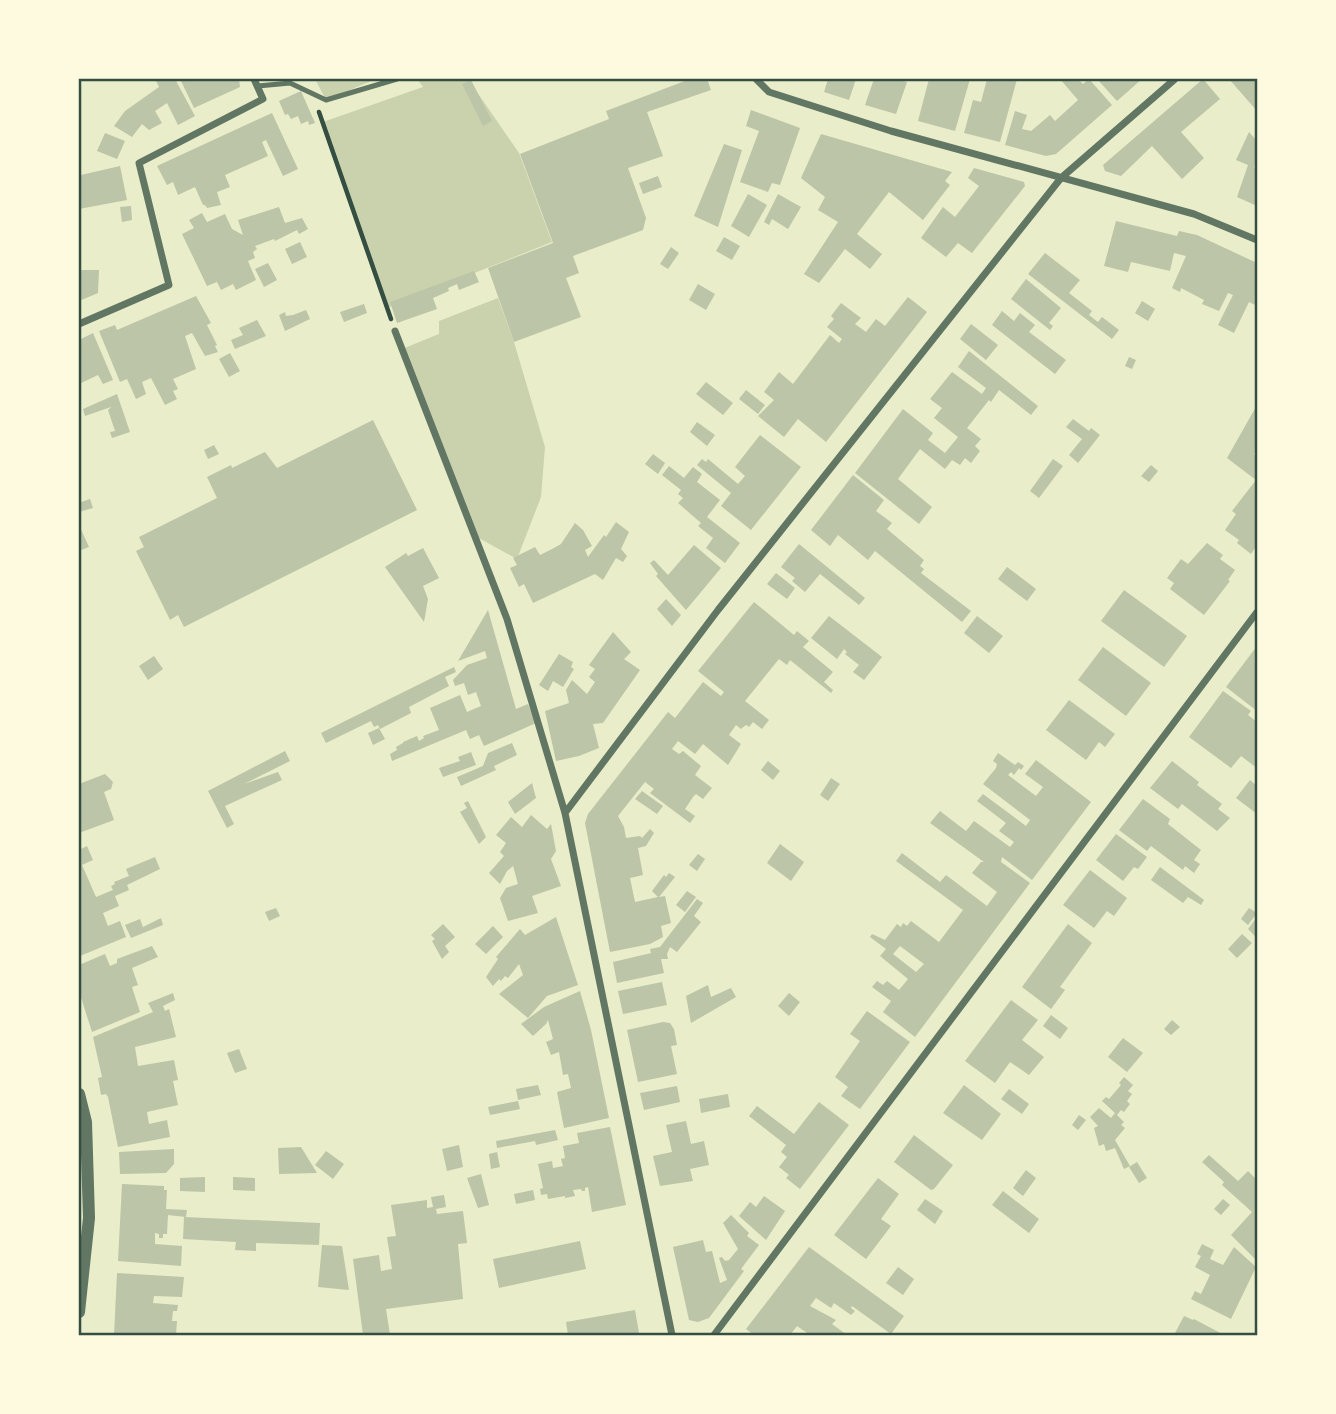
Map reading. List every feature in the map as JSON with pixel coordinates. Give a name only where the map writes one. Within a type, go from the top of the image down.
[{"type":"street","points":[[756,79],[769,92],[891,131],[1194,214],[1257,240]]},
{"type":"street","points":[[565,813],[727,599],[1060,178],[1175,79]]},
{"type":"street","points":[[79,324],[169,285],[139,163],[263,99],[256,82]]},
{"type":"street","points":[[395,331],[507,619],[565,813],[672,1335]]},
{"type":"street","points":[[714,1335],[1257,612]]},
{"type":"street","points":[[79,1094],[86,1122],[89,1218],[79,1312]]},
{"type":"lane","points":[[256,82],[290,83],[326,100],[397,79]]},
{"type":"path","points":[[316,104],[395,331]]},
{"type":"green space","points":[[315,79],[376,79],[326,100]]},
{"type":"green space","points":[[417,79],[468,79],[519,153],[552,242],[387,308],[323,122],[423,87]]},
{"type":"green space","points":[[498,298],[545,447],[541,497],[517,559],[475,536],[402,349],[439,334],[439,321]]},
{"type":"building","points":[[155,79],[175,79],[195,116],[178,125],[167,103],[155,111],[162,123],[149,130],[142,124],[132,137],[114,126],[125,111],[159,87]]},
{"type":"building","points":[[180,79],[239,79],[240,87],[194,108]]},
{"type":"building","points":[[690,79],[707,79],[711,90],[647,112],[663,156],[628,168],[646,218],[643,230],[573,256],[579,273],[566,278],[581,317],[514,342],[488,268],[553,243],[520,154],[609,119],[606,111]]},
{"type":"building","points":[[828,79],[856,79],[849,100],[824,92]]},
{"type":"building","points":[[874,79],[907,82],[896,114],[865,105]]},
{"type":"building","points":[[929,79],[970,79],[955,131],[918,121]]},
{"type":"building","points":[[987,79],[1017,79],[1000,142],[964,133],[973,100],[981,102]]},
{"type":"building","points":[[1060,79],[1078,79],[1083,84],[1089,79],[1112,105],[1056,154],[1046,156],[1005,145],[1015,111],[1027,115],[1022,129],[1031,131],[1050,115],[1055,121],[1078,100]]},
{"type":"building","points":[[1097,79],[1142,79],[1117,101]]},
{"type":"building","points":[[1203,79],[1220,99],[1181,132],[1204,158],[1182,179],[1152,146],[1121,176],[1105,171],[1103,165]]},
{"type":"building","points":[[1229,79],[1257,79],[1257,111]]},
{"type":"building","points":[[471,80],[492,121],[483,126],[462,84]]},
{"type":"building","points":[[301,91],[315,123],[309,125],[308,121],[301,124],[298,116],[291,119],[288,114],[285,115],[279,101]]},
{"type":"building","points":[[751,110],[800,128],[780,185],[772,183],[768,192],[740,182],[759,131],[746,126]]},
{"type":"building","points":[[272,113],[298,169],[283,176],[266,140],[262,142],[268,156],[225,175],[230,187],[217,192],[221,205],[207,208],[195,187],[178,195],[173,182],[167,185],[157,166]]},
{"type":"building","points":[[1249,132],[1257,141],[1257,161],[1254,167],[1257,169],[1257,206],[1237,197],[1248,165],[1236,160]]},
{"type":"building","points":[[105,133],[125,141],[117,159],[97,151]]},
{"type":"building","points":[[821,134],[952,172],[945,181],[950,185],[923,220],[889,192],[857,234],[882,254],[870,269],[845,249],[819,283],[804,274],[838,222],[818,210],[825,197],[801,178]]},
{"type":"building","points":[[724,144],[742,150],[718,227],[694,216]]},
{"type":"building","points":[[120,166],[127,200],[79,209],[81,175]]},
{"type":"building","points":[[974,168],[1024,182],[1025,186],[972,253],[958,243],[946,257],[921,238],[943,207],[955,217],[979,186],[968,178]]},
{"type":"building","points":[[658,176],[662,187],[643,194],[639,183]]},
{"type":"building","points":[[748,194],[767,205],[749,237],[731,226]]},
{"type":"building","points":[[778,194],[801,207],[788,229],[772,219],[769,225],[764,222]]},
{"type":"building","points":[[131,206],[132,220],[122,222],[120,207]]},
{"type":"building","points":[[279,207],[285,223],[302,218],[308,229],[299,234],[297,230],[275,241],[274,239],[255,246],[255,258],[248,261],[256,280],[236,290],[233,284],[221,290],[217,282],[207,286],[182,234],[194,228],[189,220],[202,213],[207,222],[225,214],[232,229],[243,235],[238,220]]},
{"type":"building","points":[[1116,221],[1177,236],[1179,231],[1197,235],[1257,263],[1257,306],[1249,302],[1234,333],[1218,325],[1233,295],[1228,293],[1219,311],[1202,304],[1204,300],[1181,288],[1180,292],[1172,288],[1186,256],[1174,253],[1170,271],[1131,262],[1128,272],[1104,266]]},
{"type":"building","points":[[724,237],[740,246],[732,260],[716,251]]},
{"type":"building","points":[[300,242],[307,257],[292,264],[285,249]]},
{"type":"building","points":[[671,247],[679,253],[668,269],[660,264]]},
{"type":"building","points":[[1045,253],[1080,280],[1069,293],[1092,311],[1089,315],[1098,322],[1102,317],[1119,330],[1112,339],[1028,274]]},
{"type":"building","points":[[268,263],[277,280],[264,287],[255,269]]},
{"type":"building","points":[[79,270],[99,270],[98,293],[79,301]]},
{"type":"building","points":[[474,271],[479,282],[459,290],[457,284],[448,288],[449,291],[433,298],[437,309],[397,323],[390,302]]},
{"type":"building","points":[[1026,279],[1061,308],[1049,323],[1053,326],[1050,330],[1011,299]]},
{"type":"building","points":[[698,284],[715,294],[706,310],[689,300]]},
{"type":"building","points":[[196,296],[211,323],[207,325],[218,352],[205,356],[192,333],[185,336],[196,369],[173,379],[178,389],[173,391],[177,399],[165,405],[151,378],[142,382],[146,394],[136,399],[127,379],[120,382],[99,331],[115,325],[117,330]]},
{"type":"building","points":[[908,297],[927,312],[826,442],[798,419],[784,437],[758,416],[774,400],[764,392],[779,372],[793,384],[830,335],[839,343],[842,339],[827,327],[841,303],[861,318],[855,324],[866,332],[876,319],[885,326]]},
{"type":"building","points":[[1142,301],[1155,309],[1148,321],[1135,313]]},
{"type":"building","points":[[364,304],[367,313],[344,322],[340,312]]},
{"type":"building","points":[[306,310],[310,319],[285,331],[279,315],[285,312],[286,316],[293,315]]},
{"type":"building","points":[[1002,311],[1014,321],[1020,313],[1035,325],[1029,332],[1066,360],[1055,374],[992,325]]},
{"type":"building","points":[[257,320],[266,336],[235,349],[231,340],[243,335],[239,328]]},
{"type":"building","points":[[971,324],[998,345],[986,360],[960,339]]},
{"type":"building","points":[[93,333],[113,380],[103,384],[98,375],[79,384],[79,340]]},
{"type":"building","points":[[969,351],[1038,406],[1031,415],[999,390],[967,428],[981,439],[975,446],[980,451],[971,463],[965,458],[960,465],[952,460],[945,469],[920,449],[898,479],[932,507],[919,524],[855,473],[903,409],[933,433],[928,440],[945,453],[958,437],[934,418],[942,408],[930,399],[952,372],[982,394],[986,388],[958,367]]},
{"type":"building","points":[[230,353],[240,371],[229,377],[219,359]]},
{"type":"building","points":[[1129,357],[1136,360],[1132,369],[1125,366]]},
{"type":"building","points":[[706,382],[733,403],[723,415],[696,394]]},
{"type":"building","points":[[746,390],[765,405],[758,414],[739,399]]},
{"type":"building","points":[[117,394],[130,432],[112,438],[110,432],[115,431],[108,410],[111,407],[85,416],[83,409]]},
{"type":"building","points":[[1257,405],[1257,449],[1254,454],[1257,456],[1257,545],[1251,554],[1237,543],[1239,540],[1225,530],[1236,514],[1232,511],[1256,480],[1227,458]]},
{"type":"building","points":[[1073,419],[1089,431],[1091,428],[1100,435],[1078,463],[1069,455],[1082,439],[1066,427]]},
{"type":"building","points":[[373,420],[417,510],[184,627],[178,615],[170,620],[136,551],[144,547],[139,537],[217,498],[207,477],[231,465],[232,468],[265,452],[277,468]]},
{"type":"building","points":[[697,422],[715,435],[707,446],[690,432]]},
{"type":"building","points":[[760,435],[801,467],[751,530],[721,506],[731,493],[697,465],[702,459],[706,462],[708,459],[738,484],[745,476],[735,467]]},
{"type":"building","points":[[214,445],[219,454],[208,459],[204,450]]},
{"type":"building","points":[[653,454],[665,463],[658,474],[645,464]]},
{"type":"building","points":[[1053,459],[1063,466],[1039,498],[1030,491]]},
{"type":"building","points":[[1151,465],[1158,471],[1149,482],[1141,476]]},
{"type":"building","points":[[669,466],[684,478],[693,467],[702,474],[697,482],[720,500],[707,517],[740,543],[725,563],[706,548],[713,538],[698,526],[701,523],[678,503],[683,498],[678,494],[681,490],[662,475]]},
{"type":"building","points":[[853,475],[884,500],[876,511],[892,523],[887,529],[924,560],[920,566],[924,569],[921,573],[971,611],[962,622],[875,551],[868,560],[838,535],[830,546],[811,530]]},
{"type":"building","points":[[79,497],[81,502],[90,499],[93,508],[79,512]]},
{"type":"building","points":[[616,522],[629,532],[621,549],[627,556],[623,562],[616,558],[603,580],[595,574],[533,603],[524,584],[519,587],[510,568],[517,565],[513,558],[535,547],[540,555],[561,544],[575,523],[583,530],[592,546],[585,550],[588,557]]},
{"type":"building","points":[[79,525],[89,547],[79,551]]},
{"type":"building","points":[[1207,543],[1223,555],[1220,559],[1235,570],[1228,580],[1230,581],[1204,615],[1170,589],[1174,583],[1167,578],[1181,559],[1188,564]]},
{"type":"building","points":[[799,544],[865,598],[859,605],[820,574],[805,592],[792,581],[795,578],[781,567]]},
{"type":"building","points":[[694,545],[721,568],[686,610],[656,576],[658,574],[650,563],[654,560],[668,575]]},
{"type":"building","points":[[423,548],[439,578],[423,586],[428,599],[424,622],[385,567],[406,553],[408,556]]},
{"type":"building","points":[[1007,567],[1036,589],[1027,601],[998,579]]},
{"type":"building","points":[[776,573],[795,588],[787,599],[767,584]]},
{"type":"building","points":[[1124,590],[1187,636],[1164,667],[1101,621]]},
{"type":"building","points":[[666,599],[681,615],[672,626],[657,609]]},
{"type":"building","points":[[754,602],[794,635],[797,631],[809,641],[803,647],[833,672],[824,682],[833,690],[831,693],[790,660],[787,665],[779,659],[745,701],[769,720],[762,729],[753,722],[749,727],[746,725],[741,729],[736,725],[729,735],[741,744],[728,765],[703,744],[695,754],[678,741],[672,749],[679,754],[683,751],[701,766],[695,775],[712,788],[703,799],[696,794],[685,809],[695,816],[690,823],[650,793],[654,789],[645,782],[618,816],[626,838],[642,838],[650,829],[654,833],[646,846],[638,848],[643,875],[630,878],[635,902],[658,897],[652,891],[664,875],[666,877],[669,873],[675,877],[659,897],[665,896],[671,923],[661,926],[663,937],[650,944],[610,952],[585,823],[588,814],[668,712],[675,718],[703,682],[721,696],[724,692],[698,671]]},
{"type":"building","points":[[488,610],[516,709],[528,704],[536,723],[484,746],[479,735],[470,739],[466,730],[392,761],[390,754],[403,742],[417,736],[419,741],[423,736],[439,730],[430,708],[460,695],[467,712],[481,706],[476,692],[468,695],[464,683],[455,686],[453,680],[467,665],[487,658],[485,651],[458,661]]},
{"type":"building","points":[[829,616],[882,657],[864,680],[853,672],[859,665],[845,654],[847,652],[844,649],[837,659],[811,638]]},
{"type":"building","points":[[977,616],[1003,636],[989,653],[964,633]]},
{"type":"building","points":[[613,632],[631,652],[624,659],[640,670],[603,723],[593,724],[599,748],[556,761],[545,711],[569,703],[566,690],[572,680],[587,694],[595,682],[589,677],[595,669],[589,665]]},
{"type":"building","points":[[1257,646],[1257,711],[1226,687]]},
{"type":"building","points":[[1103,647],[1151,683],[1126,716],[1078,680]]},
{"type":"building","points":[[559,654],[573,662],[571,667],[574,669],[563,687],[553,681],[548,691],[539,685]]},
{"type":"building","points":[[154,656],[163,669],[148,680],[139,666]]},
{"type":"building","points":[[454,667],[456,672],[445,677],[449,686],[409,707],[411,713],[380,729],[378,725],[374,727],[371,721],[326,743],[321,733]]},
{"type":"building","points":[[1223,691],[1251,711],[1248,715],[1257,722],[1257,768],[1241,756],[1231,768],[1189,737]]},
{"type":"building","points":[[1069,700],[1115,734],[1105,747],[1099,742],[1086,760],[1046,730]]},
{"type":"building","points":[[379,728],[385,739],[373,745],[368,733]]},
{"type":"building","points":[[512,743],[517,755],[494,766],[496,770],[461,786],[457,777],[483,766],[488,753]]},
{"type":"building","points":[[285,751],[290,761],[244,784],[278,772],[282,780],[225,806],[234,824],[227,828],[208,791]]},
{"type":"building","points":[[471,752],[476,765],[443,777],[439,768],[460,761],[458,757]]},
{"type":"building","points":[[998,753],[1015,765],[1018,762],[1024,766],[1014,775],[1011,772],[1008,775],[1036,796],[1043,787],[1025,774],[1036,760],[1091,802],[1032,880],[1002,857],[1001,862],[1030,883],[915,1037],[883,1012],[891,1001],[872,987],[877,981],[883,985],[887,981],[899,990],[908,979],[880,956],[886,949],[870,937],[872,934],[885,940],[897,924],[901,927],[903,923],[907,926],[911,921],[939,942],[963,910],[896,861],[902,853],[940,882],[946,875],[987,906],[997,892],[972,873],[984,862],[930,823],[940,811],[966,831],[974,821],[1010,847],[1014,842],[999,831],[1006,823],[977,801],[983,794],[1026,826],[1030,820],[983,784],[996,768],[997,764],[993,761]],"holes":[[[900,946],[924,964],[916,972],[893,954]]]},
{"type":"building","points":[[768,761],[780,771],[773,780],[761,770]]},
{"type":"building","points":[[1172,761],[1222,804],[1218,809],[1230,818],[1217,831],[1182,804],[1178,809],[1150,788]]},
{"type":"building","points":[[105,774],[113,782],[111,789],[104,792],[114,820],[79,833],[79,784]]},
{"type":"building","points":[[831,778],[840,784],[828,801],[820,795]]},
{"type":"building","points":[[1250,780],[1257,786],[1257,814],[1236,798]]},
{"type":"building","points":[[532,783],[536,798],[515,814],[508,802]]},
{"type":"building","points":[[642,791],[663,806],[657,814],[635,799]]},
{"type":"building","points":[[1143,799],[1170,819],[1168,824],[1201,850],[1194,860],[1200,864],[1194,873],[1185,866],[1183,870],[1151,846],[1147,851],[1119,830]]},
{"type":"building","points":[[468,801],[486,837],[479,844],[460,812],[467,808],[464,803]]},
{"type":"building","points":[[531,815],[547,829],[551,824],[556,851],[551,859],[561,886],[532,896],[538,913],[508,921],[500,898],[506,888],[518,884],[513,866],[500,884],[489,873],[504,856],[500,852],[506,843],[496,835],[511,817],[522,827]]},
{"type":"building","points":[[1116,834],[1147,857],[1138,869],[1134,867],[1123,881],[1096,860]]},
{"type":"building","points":[[780,844],[804,862],[791,881],[767,863]]},
{"type":"building","points":[[87,846],[93,860],[82,865],[96,897],[113,890],[111,886],[114,882],[129,876],[126,869],[155,857],[160,869],[127,885],[129,890],[115,896],[119,906],[103,913],[108,926],[120,921],[126,937],[80,956],[79,850]]},
{"type":"building","points":[[698,854],[705,859],[697,871],[689,865]]},
{"type":"building","points":[[1160,867],[1204,900],[1201,905],[1188,897],[1183,903],[1151,880]]},
{"type":"building","points":[[1090,870],[1127,898],[1114,916],[1107,911],[1094,928],[1063,905]]},
{"type":"building","points":[[687,891],[696,897],[685,912],[676,905]]},
{"type":"building","points":[[697,899],[703,903],[694,916],[701,922],[677,952],[670,947],[668,959],[661,959],[664,973],[617,983],[613,962],[651,953],[650,949],[660,947]]},
{"type":"building","points":[[276,908],[280,916],[269,921],[265,912]]},
{"type":"building","points":[[1249,908],[1257,913],[1248,925],[1241,919]]},
{"type":"building","points":[[556,917],[578,985],[547,996],[528,1018],[499,994],[523,975],[519,964],[508,978],[505,976],[501,981],[499,979],[493,986],[486,977],[498,959],[496,957],[520,929],[525,935]]},
{"type":"building","points":[[1257,917],[1257,938],[1248,929]]},
{"type":"building","points":[[161,918],[163,925],[131,938],[125,925],[140,919],[143,927]]},
{"type":"building","points":[[443,924],[455,937],[445,946],[449,952],[442,959],[431,935]]},
{"type":"building","points":[[1068,924],[1092,943],[1060,987],[1065,990],[1051,1009],[1022,987]]},
{"type":"building","points":[[493,926],[503,937],[486,954],[475,944]]},
{"type":"building","points":[[1242,934],[1252,943],[1237,958],[1228,949]]},
{"type":"building","points":[[152,946],[158,957],[132,968],[138,985],[132,987],[140,1012],[92,1032],[79,991],[79,965],[105,954],[110,966],[117,963],[117,959]]},
{"type":"building","points":[[662,982],[667,1005],[623,1014],[618,991]]},
{"type":"building","points":[[708,985],[711,997],[731,988],[736,997],[691,1023],[686,996]]},
{"type":"building","points":[[580,991],[609,1118],[564,1128],[557,1092],[571,1088],[568,1074],[563,1075],[559,1052],[551,1055],[546,1042],[553,1039],[548,1020],[533,1036],[521,1024],[544,1007]]},
{"type":"building","points":[[173,993],[175,1000],[163,1006],[165,1011],[169,1009],[176,1037],[135,1047],[138,1066],[174,1060],[178,1080],[173,1081],[178,1105],[147,1112],[149,1124],[167,1120],[170,1137],[118,1147],[108,1097],[106,1094],[101,1095],[98,1078],[102,1077],[93,1037],[153,1012],[148,1003]]},
{"type":"building","points":[[789,993],[800,1002],[789,1016],[778,1006]]},
{"type":"building","points":[[1011,1000],[1038,1020],[1022,1040],[1044,1057],[1029,1075],[1010,1062],[995,1083],[965,1061]]},
{"type":"building","points":[[867,1011],[910,1042],[860,1109],[841,1096],[848,1087],[835,1077],[860,1041],[850,1034]]},
{"type":"building","points":[[1051,1015],[1068,1028],[1060,1039],[1043,1026]]},
{"type":"building","points":[[1172,1020],[1180,1027],[1171,1035],[1164,1029]]},
{"type":"building","points":[[663,1022],[670,1023],[674,1029],[677,1045],[671,1046],[677,1074],[638,1082],[627,1030]]},
{"type":"building","points":[[1123,1038],[1143,1053],[1127,1072],[1108,1057]]},
{"type":"building","points":[[239,1049],[247,1069],[235,1073],[227,1053]]},
{"type":"building","points":[[1124,1077],[1133,1085],[1128,1091],[1132,1094],[1127,1101],[1130,1104],[1124,1112],[1121,1110],[1117,1115],[1124,1122],[1121,1125],[1125,1128],[1115,1140],[1130,1166],[1124,1169],[1115,1148],[1106,1151],[1104,1144],[1099,1146],[1094,1128],[1098,1126],[1090,1117],[1099,1108],[1111,1118],[1115,1113],[1102,1101],[1106,1097],[1109,1099]]},
{"type":"building","points":[[538,1085],[541,1095],[518,1100],[516,1089]]},
{"type":"building","points":[[964,1085],[1001,1114],[982,1140],[943,1113]]},
{"type":"building","points":[[677,1086],[680,1102],[644,1110],[640,1093]]},
{"type":"building","points":[[1009,1089],[1029,1104],[1022,1114],[1001,1099]]},
{"type":"building","points":[[728,1094],[730,1107],[701,1113],[699,1099]]},
{"type":"building","points":[[518,1101],[520,1109],[490,1115],[488,1107]]},
{"type":"building","points":[[819,1102],[849,1125],[800,1189],[786,1178],[789,1175],[779,1167],[787,1157],[781,1152],[786,1145],[749,1116],[757,1106],[794,1134]]},
{"type":"building","points":[[1079,1115],[1086,1120],[1078,1130],[1072,1125]]},
{"type":"building","points":[[686,1121],[691,1144],[704,1141],[709,1165],[690,1169],[693,1181],[660,1186],[653,1156],[672,1152],[666,1125]]},
{"type":"building","points":[[610,1127],[626,1205],[592,1212],[588,1187],[585,1191],[573,1190],[575,1196],[565,1198],[548,1199],[547,1194],[541,1195],[540,1189],[543,1188],[538,1164],[552,1161],[553,1168],[563,1166],[563,1146],[579,1143],[577,1133]]},
{"type":"building","points":[[555,1130],[558,1140],[497,1148],[496,1141]]},
{"type":"building","points":[[914,1135],[953,1165],[934,1189],[931,1190],[894,1162]]},
{"type":"building","points":[[459,1145],[463,1167],[447,1171],[442,1149]]},
{"type":"building","points":[[301,1147],[317,1173],[279,1174],[278,1148]]},
{"type":"building","points":[[174,1149],[174,1164],[166,1173],[120,1174],[119,1152]]},
{"type":"building","points":[[326,1151],[344,1164],[333,1179],[315,1165]]},
{"type":"building","points":[[497,1152],[500,1167],[491,1169],[489,1154]]},
{"type":"building","points":[[1209,1155],[1238,1181],[1248,1171],[1257,1180],[1257,1261],[1231,1235],[1252,1212],[1222,1185],[1224,1182],[1202,1162]]},
{"type":"building","points":[[1137,1162],[1147,1178],[1139,1183],[1129,1167]]},
{"type":"building","points":[[1026,1170],[1036,1178],[1023,1196],[1013,1188]]},
{"type":"building","points":[[481,1174],[489,1205],[478,1208],[467,1178]]},
{"type":"building","points":[[205,1177],[205,1192],[180,1191],[180,1178]]},
{"type":"building","points":[[233,1177],[255,1178],[255,1191],[233,1190]]},
{"type":"building","points":[[878,1178],[899,1194],[881,1219],[891,1226],[866,1259],[834,1235]]},
{"type":"building","points":[[122,1184],[164,1186],[164,1190],[167,1190],[166,1209],[187,1210],[186,1217],[168,1215],[167,1234],[163,1234],[163,1238],[159,1238],[159,1234],[155,1233],[155,1244],[182,1246],[181,1266],[118,1261]]},
{"type":"building","points":[[533,1190],[535,1200],[516,1204],[514,1194]]},
{"type":"building","points":[[1003,1191],[1039,1219],[1029,1233],[992,1205]]},
{"type":"building","points":[[444,1195],[446,1207],[436,1209],[437,1214],[463,1211],[467,1243],[458,1244],[463,1299],[386,1309],[390,1335],[363,1335],[353,1259],[379,1255],[381,1271],[392,1269],[387,1237],[396,1236],[391,1205],[427,1200],[427,1208],[433,1207],[431,1197]]},
{"type":"building","points":[[764,1196],[785,1211],[766,1240],[739,1216],[750,1202],[756,1207]]},
{"type":"building","points":[[925,1199],[943,1211],[935,1224],[917,1210]]},
{"type":"building","points":[[1223,1199],[1230,1205],[1221,1215],[1214,1209]]},
{"type":"building","points":[[731,1215],[749,1233],[747,1236],[759,1245],[741,1269],[744,1271],[709,1318],[698,1322],[689,1320],[673,1247],[703,1240],[706,1252],[712,1251],[720,1283],[727,1280],[719,1258],[729,1260],[738,1249],[723,1223]]},
{"type":"building","points":[[184,1217],[320,1223],[319,1245],[256,1243],[256,1251],[235,1250],[236,1242],[183,1239]]},
{"type":"building","points":[[580,1241],[586,1269],[499,1288],[493,1259]]},
{"type":"building","points":[[1202,1244],[1214,1250],[1210,1259],[1223,1265],[1234,1247],[1256,1267],[1231,1319],[1191,1299],[1195,1291],[1201,1294],[1210,1275],[1195,1267],[1201,1256],[1197,1254]]},
{"type":"building","points":[[322,1245],[342,1246],[349,1290],[318,1287]]},
{"type":"building","points":[[809,1247],[904,1316],[891,1334],[852,1306],[855,1311],[851,1315],[834,1303],[831,1308],[816,1298],[810,1306],[836,1320],[832,1324],[847,1335],[810,1335],[797,1326],[790,1335],[754,1335],[746,1329]]},
{"type":"building","points":[[898,1267],[914,1279],[903,1295],[886,1283]]},
{"type":"building","points":[[117,1273],[184,1277],[182,1297],[154,1296],[153,1303],[178,1305],[177,1311],[173,1311],[172,1321],[177,1321],[176,1335],[114,1335]]},
{"type":"building","points":[[635,1310],[639,1333],[568,1335],[566,1322]]},
{"type":"building","points":[[1184,1316],[1194,1319],[1224,1335],[1174,1335]]}]
